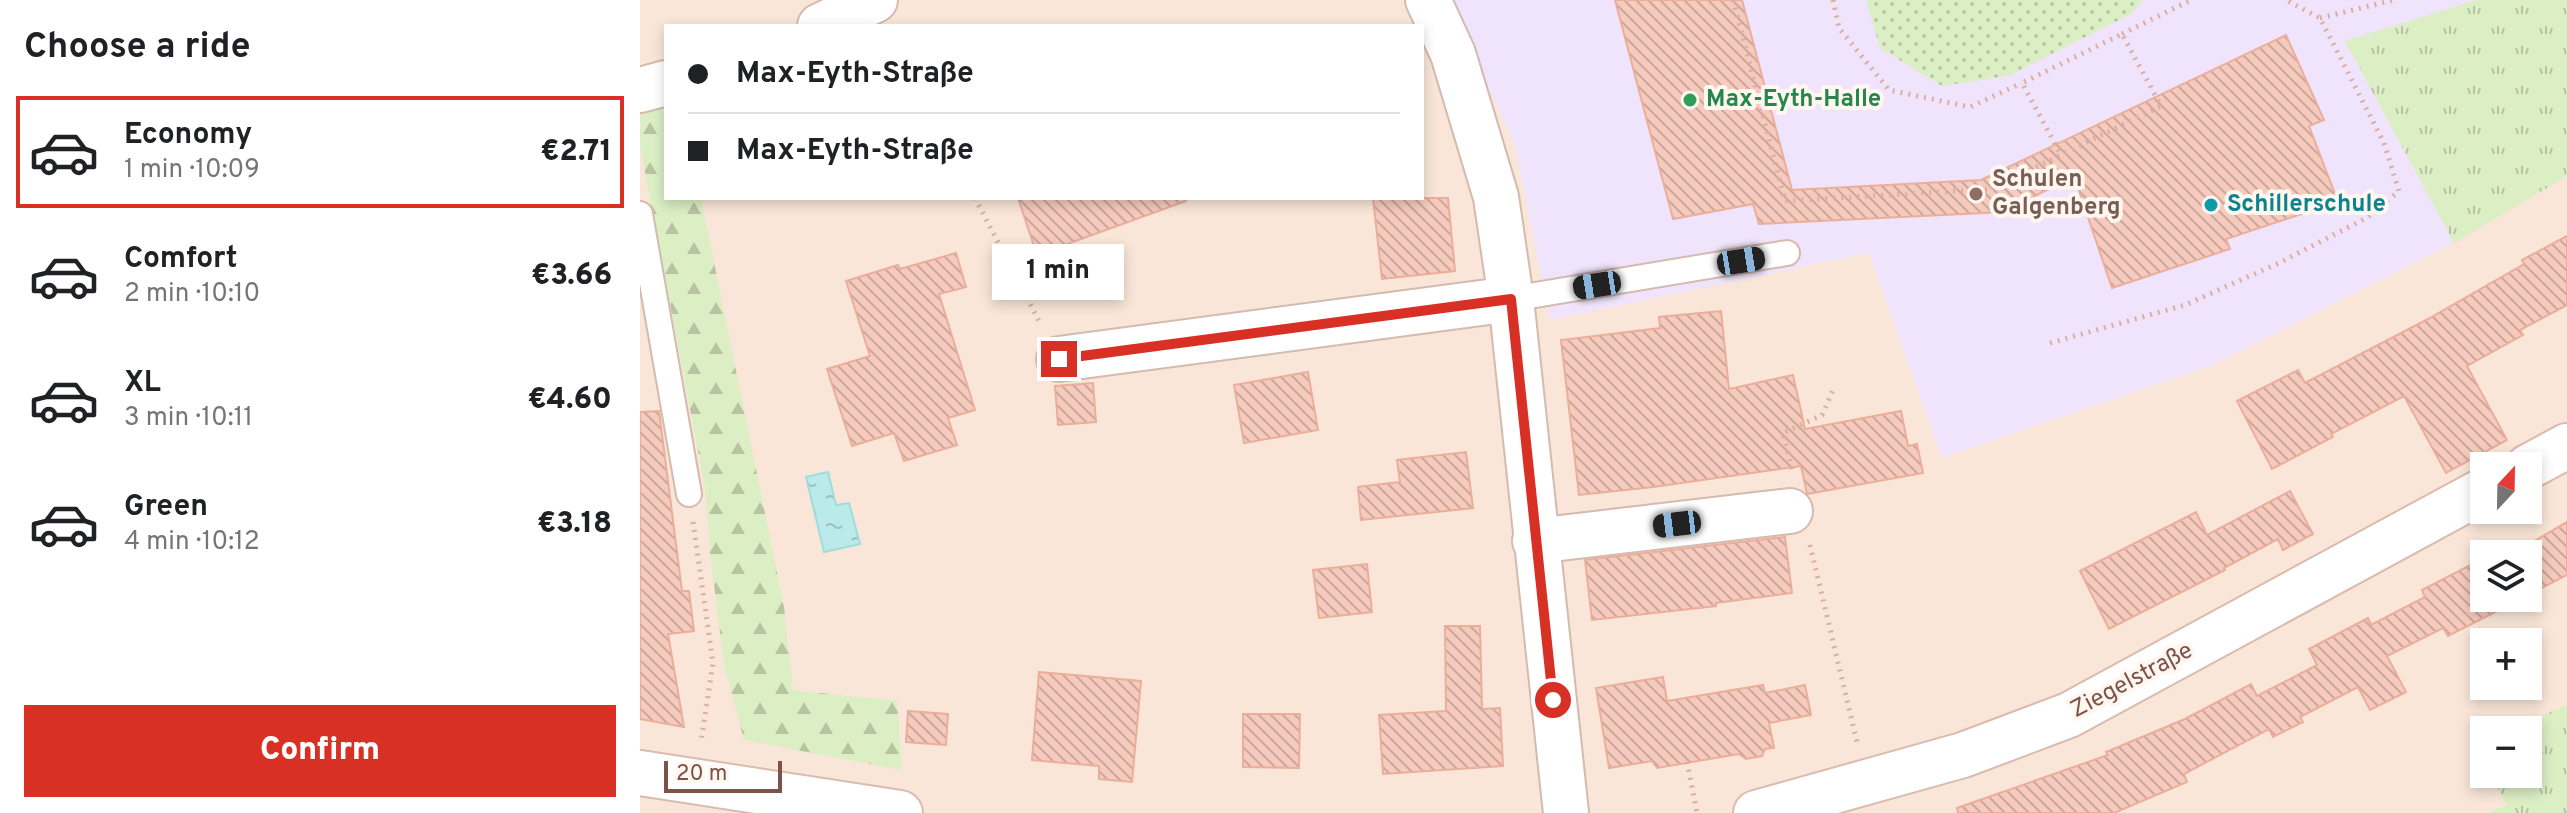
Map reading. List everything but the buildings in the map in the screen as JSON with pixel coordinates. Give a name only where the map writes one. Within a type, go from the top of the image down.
[{"type":"street","points":[[1428,0],[1453,54],[1496,197],[1511,299],[1566,813]]},
{"type":"street","points":[[824,24],[871,1]]},
{"type":"street","points":[[640,90],[664,84]]},
{"type":"street","points":[[1059,359],[1511,299]]},
{"type":"street","points":[[2542,459],[2567,446]]},
{"type":"street","name":"Ziegelstraße","points":[[1756,813],[1963,755],[2069,715],[2470,498]]},
{"type":"street","points":[[1535,541],[1798,509]]},
{"type":"street","points":[[640,773],[900,813]]},
{"type":"lane","points":[[640,214],[689,494]]},
{"type":"lane","points":[[1511,299],[1787,253]]},
{"type":"path","points":[[1733,0],[1785,201],[1991,189],[2161,106],[2122,34]]},
{"type":"path","points":[[1833,0],[1839,28],[1889,90],[1970,107],[2191,0]]},
{"type":"path","points":[[2050,343],[2185,305],[2281,262],[2368,217],[2399,191],[2384,143],[2320,18],[2286,0]]},
{"type":"path","points":[[2320,18],[2394,0]]},
{"type":"path","points":[[2022,83],[2061,155]]},
{"type":"path","points":[[976,200],[1059,359]]},
{"type":"path","points":[[1833,390],[1822,415],[1783,433],[1798,509],[1866,782]]},
{"type":"path","points":[[689,494],[713,663],[696,783]]},
{"type":"path","points":[[1687,762],[1697,813]]},
{"type":"shaded area","points":[[640,0],[2567,0],[2567,813],[640,813]]},
{"type":"shaded area","name":"Schulen Galgenberg","points":[[1448,0],[2476,0],[2346,42],[2454,243],[2210,366],[1942,458],[1869,253],[1550,320],[1515,145]]},
{"type":"green space","points":[[1866,0],[2143,0],[2131,14],[2008,76],[1942,86],[1880,48]]},
{"type":"green space","points":[[2476,0],[2567,0],[2567,176],[2454,243],[2345,41]]},
{"type":"green space","points":[[664,95],[664,200],[701,200],[784,607],[793,690],[897,701],[902,770],[744,740],[724,664],[705,487],[640,146],[640,102]]},
{"type":"green space","points":[[2567,705],[2567,813],[2487,813],[2507,805],[2498,788],[2542,788],[2541,716]]},
{"type":"water","points":[[828,472],[836,505],[849,503],[860,544],[824,552],[806,477]]},
{"type":"place","name":"Max-Eyth-Halle","points":[[1690,100]]},
{"type":"place","name":"Schulen Galgenberg","points":[[1976,194]]},
{"type":"place","name":"Schillerschule","points":[[2211,205]]},
{"type":"route","points":[[1059,359],[1511,299],[1553,700]]}]
